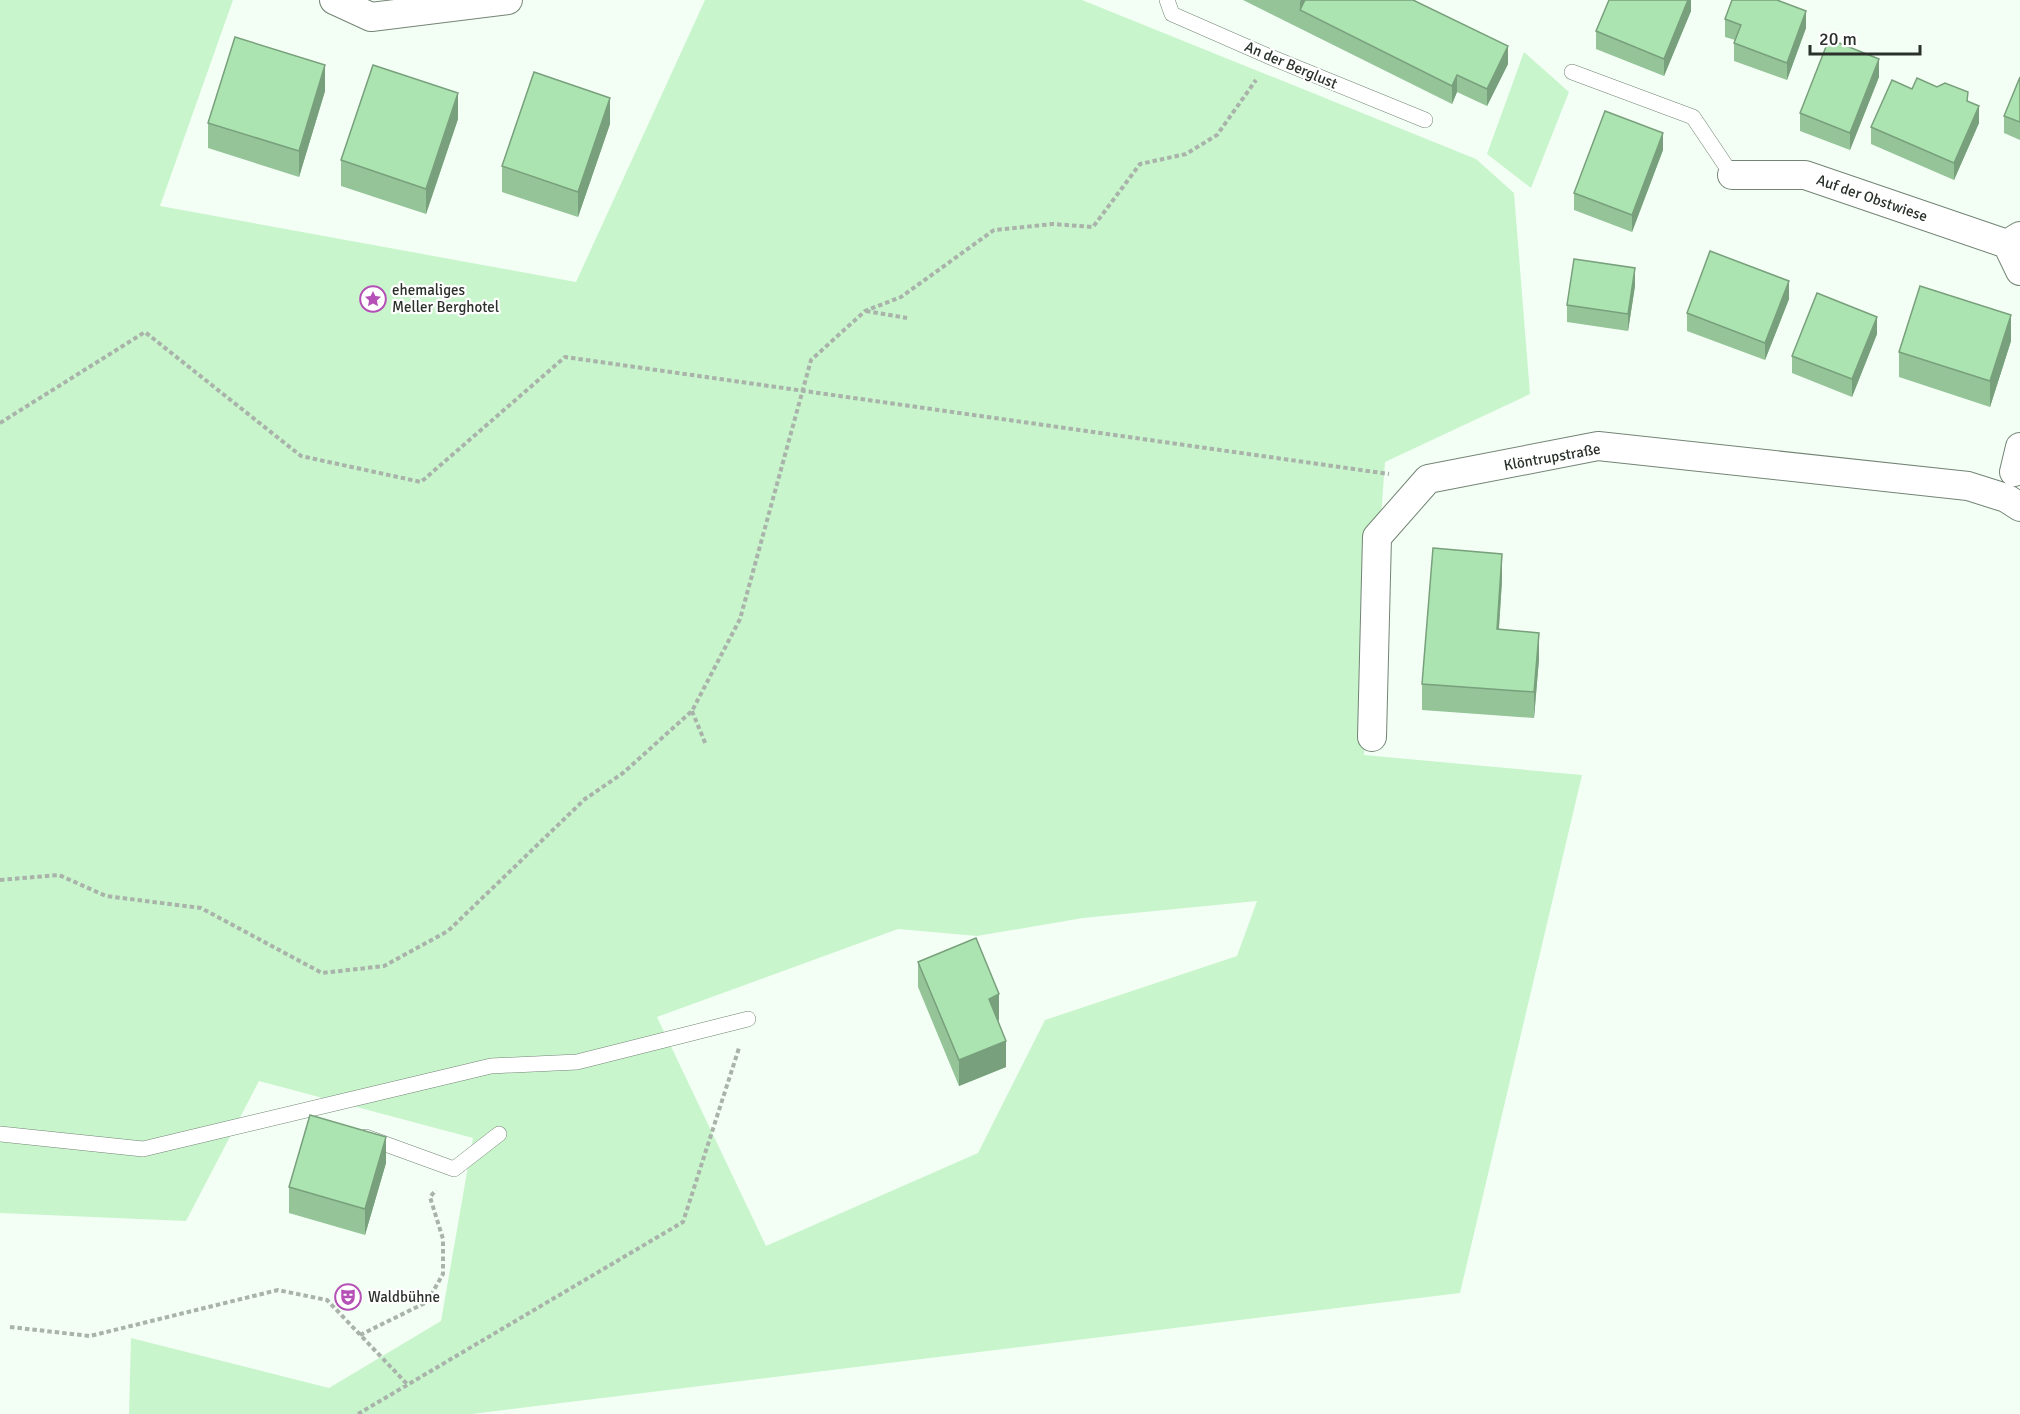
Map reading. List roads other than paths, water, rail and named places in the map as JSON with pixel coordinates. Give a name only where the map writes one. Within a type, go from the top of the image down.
[{"type":"street","points":[[334,0],[370,17],[508,0]]},
{"type":"street","name":"Auf der Obstwiese","points":[[1732,175],[1805,175],[2014,240],[2020,271]]},
{"type":"street","name":"Klöntrupstraße","points":[[1371,737],[1377,537],[1428,479],[1598,446],[1968,486],[2006,498],[2020,507]]},
{"type":"lane","name":"An der Berglust","points":[[1167,0],[1172,15],[1425,120]]},
{"type":"lane","points":[[1572,72],[1694,117],[1732,175]]},
{"type":"lane","points":[[0,1134],[143,1149],[491,1066],[577,1062],[748,1019]]},
{"type":"lane","points":[[299,1112],[321,1120]]},
{"type":"lane","points":[[354,1132],[454,1169],[499,1134]]},
{"type":"place","name":"ehemaliges Meller Berghotel","points":[[373,299]]},
{"type":"place","name":"Waldbühne","points":[[348,1297]]}]
